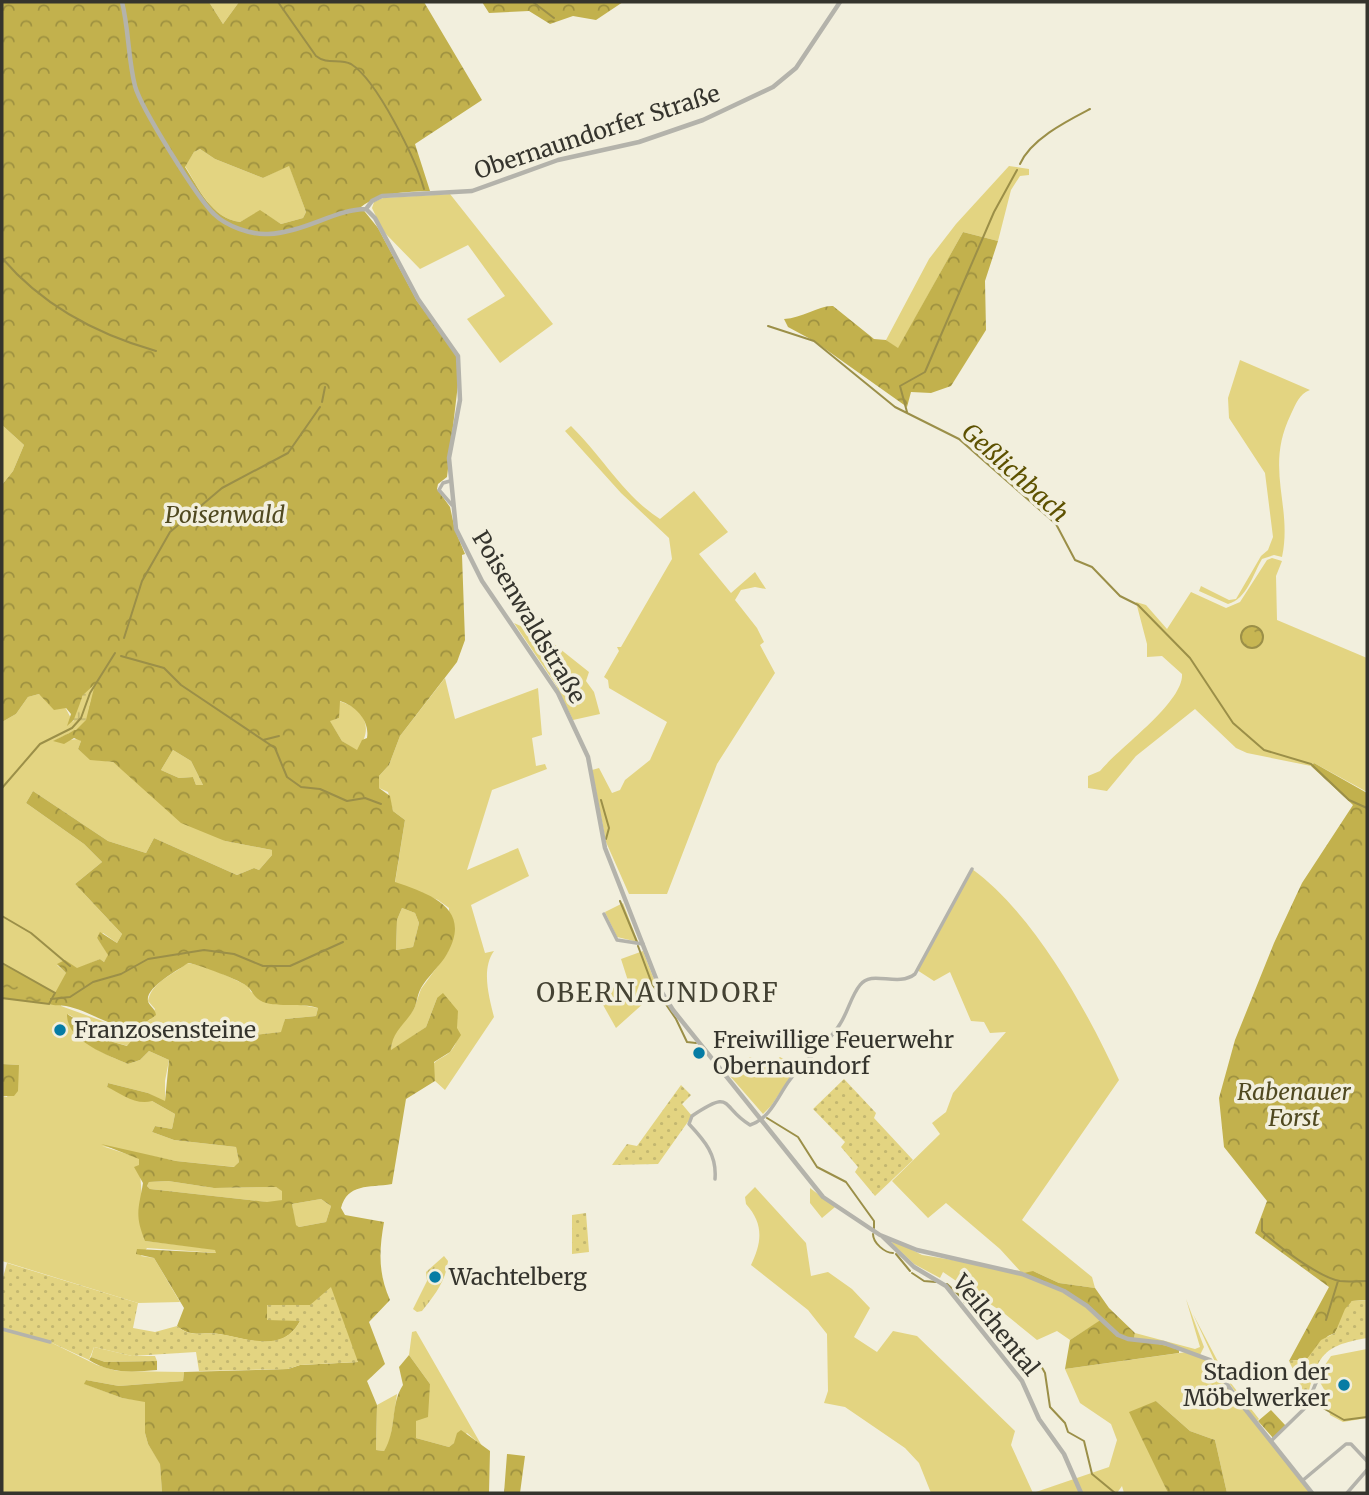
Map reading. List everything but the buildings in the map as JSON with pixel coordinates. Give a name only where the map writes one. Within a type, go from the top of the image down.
[{"type":"street","name":"Obernaundorfer Straße","points":[[122,2],[137,92],[161,136],[215,215],[251,232],[267,234],[295,232],[352,211],[366,209],[382,196],[454,192],[489,186],[558,160],[669,132],[737,105],[773,87],[796,68],[840,2]]},
{"type":"street","name":"Poisenwaldstraße","points":[[366,209],[418,299],[458,356],[461,382],[449,458],[456,529],[477,573],[558,693],[588,757],[605,848],[661,991],[673,1010],[764,1116],[823,1197],[880,1235],[925,1253],[995,1267],[1064,1291],[1087,1307],[1118,1335],[1128,1339],[1164,1343],[1210,1360],[1271,1441]]},
{"type":"street","points":[[450,481],[443,483],[439,490],[452,505]]},
{"type":"street","points":[[715,1179],[716,1163],[705,1141],[689,1124],[692,1116],[719,1101],[727,1102],[750,1125],[764,1116],[788,1081],[837,1030],[860,984],[873,978],[902,981],[915,974],[972,869]]},
{"type":"street","points":[[604,914],[617,940],[643,944]]},
{"type":"street","name":"Veilchental","points":[[880,1235],[914,1267],[946,1286],[1022,1381],[1039,1419],[1064,1454],[1081,1493]]},
{"type":"street","points":[[2,1329],[50,1342]]},
{"type":"street","points":[[1312,1493],[1271,1441],[1306,1407],[1318,1378]]},
{"type":"street","points":[[1302,1481],[1346,1444],[1351,1444],[1367,1461]]},
{"type":"street","points":[[1347,1493],[1367,1470]]},
{"type":"green space","name":"Poisenwald","points":[[2,2],[209,2],[223,24],[239,2],[424,2],[482,100],[415,144],[430,191],[385,196],[361,207],[378,228],[417,301],[455,352],[460,367],[447,477],[438,484],[437,489],[450,507],[455,530],[465,554],[462,555],[465,640],[457,662],[400,736],[389,765],[379,776],[379,788],[390,796],[393,811],[405,820],[395,882],[422,892],[444,905],[455,925],[454,938],[447,954],[421,988],[414,1009],[396,1033],[391,1050],[426,1027],[437,998],[443,993],[458,1011],[457,1028],[461,1035],[450,1052],[434,1062],[435,1081],[406,1099],[392,1184],[354,1190],[344,1200],[341,1208],[345,1215],[384,1222],[381,1262],[383,1280],[390,1300],[369,1322],[385,1364],[367,1381],[377,1405],[376,1450],[384,1451],[391,1435],[396,1401],[403,1385],[399,1367],[409,1355],[430,1384],[428,1417],[416,1421],[416,1438],[449,1447],[461,1430],[490,1451],[489,1493],[162,1493],[160,1464],[145,1433],[145,1402],[122,1398],[84,1384],[86,1380],[119,1386],[183,1381],[184,1372],[288,1369],[300,1365],[358,1362],[310,1305],[268,1306],[300,1321],[293,1331],[275,1341],[253,1341],[182,1330],[177,1326],[184,1308],[154,1258],[136,1254],[137,1249],[216,1253],[215,1250],[145,1241],[138,1217],[143,1183],[134,1167],[139,1165],[139,1159],[101,1144],[176,1161],[234,1167],[239,1162],[236,1147],[174,1140],[152,1132],[155,1126],[172,1129],[175,1114],[152,1101],[140,1102],[107,1087],[108,1083],[148,1093],[165,1101],[169,1060],[149,1051],[140,1060],[128,1064],[110,1056],[90,1046],[73,1032],[67,1014],[113,1042],[127,1046],[137,1034],[171,1030],[210,1040],[281,1032],[285,1019],[316,1016],[318,1008],[263,1002],[238,981],[188,963],[152,990],[148,1001],[156,1015],[144,1023],[121,1026],[78,1009],[49,1004],[66,973],[57,964],[65,960],[77,968],[100,959],[104,962],[108,955],[97,938],[100,932],[117,943],[122,934],[75,884],[102,862],[84,844],[26,803],[33,791],[108,841],[146,853],[154,838],[237,875],[254,868],[259,870],[272,855],[272,850],[225,841],[181,823],[113,762],[90,760],[78,749],[81,741],[74,738],[64,744],[53,741],[83,722],[91,698],[83,695],[77,717],[67,726],[71,714],[66,708],[54,710],[39,694],[28,697],[16,714],[2,722],[2,485],[13,471],[24,445],[2,425]],"holes":[[[200,149],[215,159],[263,178],[289,166],[306,212],[303,218],[281,224],[260,210],[240,222],[221,215],[207,201],[185,167],[194,152]],[[340,701],[346,703],[364,720],[367,738],[362,740],[357,750],[342,741],[330,721],[339,718]],[[173,750],[191,761],[203,785],[196,785],[193,777],[179,778],[161,770]],[[402,908],[415,913],[419,923],[413,947],[396,950],[397,920]],[[168,1181],[214,1188],[276,1187],[282,1191],[282,1200],[267,1202],[150,1189],[147,1186],[149,1182]],[[321,1199],[331,1206],[326,1222],[299,1227],[296,1225],[292,1204]]]},
{"type":"green space","points":[[209,2],[239,2],[223,24]]},
{"type":"green space","points":[[482,2],[623,2],[596,20],[573,16],[550,24],[529,11],[489,13]]},
{"type":"green space","points":[[200,149],[215,159],[263,178],[289,165],[306,212],[303,218],[281,224],[260,211],[240,222],[221,215],[207,201],[185,166],[194,152]]},
{"type":"green space","points":[[1009,166],[1029,169],[1029,175],[1020,176],[1011,190],[998,241],[963,232],[898,349],[886,340],[929,259],[956,224]]},
{"type":"green space","points":[[450,194],[553,324],[500,363],[467,319],[505,296],[468,245],[420,269],[383,231],[372,208],[374,202],[383,198]]},
{"type":"green space","points":[[963,232],[998,241],[985,281],[986,330],[951,386],[931,393],[911,392],[907,407],[814,341],[788,327],[784,319],[833,306],[874,339],[886,340],[898,348]]},
{"type":"green space","points":[[1240,360],[1310,390],[1300,397],[1283,434],[1279,470],[1284,520],[1282,557],[1274,555],[1262,559],[1245,592],[1235,601],[1228,604],[1199,591],[1201,586],[1229,600],[1236,599],[1261,556],[1268,550],[1273,537],[1265,473],[1229,418],[1228,398]]},
{"type":"green space","points":[[2,425],[24,445],[13,471],[2,485]]},
{"type":"green space","points":[[571,426],[635,499],[660,519],[694,491],[728,532],[699,554],[731,593],[755,572],[766,589],[755,587],[741,590],[735,600],[757,628],[764,642],[760,645],[775,673],[717,764],[667,894],[629,894],[606,842],[592,770],[599,768],[612,793],[620,790],[625,780],[650,760],[667,722],[609,688],[608,680],[604,677],[619,651],[617,647],[621,647],[672,559],[669,538],[621,493],[565,431]]},
{"type":"green space","points":[[1272,558],[1282,561],[1276,576],[1277,620],[1367,658],[1367,792],[1314,763],[1311,766],[1247,753],[1236,748],[1195,709],[1136,756],[1107,791],[1088,788],[1088,776],[1100,771],[1149,724],[1173,698],[1180,685],[1182,674],[1162,656],[1147,657],[1147,644],[1136,602],[1146,605],[1167,629],[1191,592],[1226,608],[1240,602],[1267,560]]},
{"type":"green space","points":[[514,623],[545,637],[589,672],[586,681],[594,692],[600,714],[573,720],[556,685]]},
{"type":"green space","points":[[445,678],[455,719],[538,688],[542,735],[532,738],[536,766],[545,764],[547,769],[492,790],[467,870],[518,848],[529,876],[471,905],[485,953],[494,951],[487,975],[494,1017],[445,1090],[435,1081],[432,1066],[455,1045],[457,1030],[452,1016],[437,998],[426,1027],[391,1051],[392,1037],[414,1009],[421,989],[448,952],[449,908],[438,900],[395,883],[405,820],[393,811],[388,792],[379,788],[379,776],[389,765],[400,736]]},
{"type":"green space","points":[[95,684],[86,720],[76,730],[70,730],[83,695]]},
{"type":"green space","points":[[39,694],[65,707],[73,722],[81,727],[54,741],[79,739],[81,741],[78,749],[90,759],[113,762],[136,781],[225,841],[272,850],[272,855],[259,870],[254,868],[237,875],[154,838],[146,853],[108,841],[33,791],[26,803],[84,844],[102,862],[75,884],[122,934],[117,943],[103,933],[97,938],[109,955],[104,962],[100,959],[77,969],[57,965],[66,973],[61,1006],[119,1027],[150,1020],[155,1009],[148,1001],[150,994],[164,979],[187,963],[226,976],[248,986],[251,992],[318,1008],[316,1016],[285,1019],[282,1032],[210,1040],[171,1030],[137,1034],[128,1046],[113,1042],[68,1014],[85,1041],[107,1055],[128,1064],[140,1060],[149,1051],[169,1060],[165,1102],[148,1093],[108,1083],[107,1087],[152,1101],[175,1114],[172,1129],[155,1126],[152,1132],[174,1140],[236,1147],[239,1162],[235,1167],[176,1161],[102,1146],[139,1158],[145,1241],[215,1249],[217,1253],[147,1248],[141,1256],[154,1258],[180,1302],[138,1303],[2,1261],[2,1096],[7,1097],[19,1065],[2,1064],[2,722],[16,714],[28,697]]},
{"type":"green space","points":[[339,701],[356,709],[364,721],[365,735],[357,751],[342,741],[329,720],[339,718]]},
{"type":"green space","points":[[173,750],[191,761],[203,785],[196,785],[193,777],[179,778],[161,770]]},
{"type":"green space","name":"Rabenauer Forst","points":[[1314,763],[1367,793],[1367,1300],[1352,1301],[1335,1333],[1328,1336],[1307,1359],[1289,1361],[1329,1287],[1255,1233],[1267,1201],[1224,1147],[1219,1098],[1235,1040],[1274,943],[1302,883],[1353,805],[1311,766]]},
{"type":"green space","points":[[972,869],[1017,911],[1057,965],[1119,1080],[1022,1220],[1092,1277],[1095,1288],[1059,1283],[1033,1271],[1103,1319],[1070,1340],[1057,1331],[1037,1340],[1005,1314],[943,1272],[940,1278],[914,1264],[892,1243],[893,1240],[922,1255],[1020,1271],[1000,1249],[946,1203],[928,1218],[892,1181],[940,1134],[932,1123],[946,1112],[953,1093],[1006,1032],[990,1033],[984,1022],[971,1021],[950,972],[934,981],[917,970]]},
{"type":"green space","points":[[623,903],[638,942],[617,937],[605,912]]},
{"type":"green space","points":[[402,908],[415,913],[419,923],[413,947],[396,950],[397,920]]},
{"type":"green space","points":[[643,951],[655,982],[652,986],[639,988],[645,1002],[616,1028],[598,996],[622,983],[629,984],[621,959]]},
{"type":"green space","points":[[750,1057],[767,1067],[780,1057],[797,1067],[763,1114],[730,1076]]},
{"type":"green space","points":[[2,1064],[19,1065],[18,1091],[14,1096],[2,1096]]},
{"type":"green space","points":[[844,1079],[876,1113],[874,1118],[913,1160],[875,1196],[855,1172],[858,1167],[841,1147],[845,1142],[813,1109]]},
{"type":"green space","points":[[681,1085],[691,1095],[682,1104],[692,1116],[658,1164],[612,1165],[627,1144],[637,1146]]},
{"type":"green space","points":[[168,1181],[214,1188],[276,1187],[282,1190],[282,1200],[275,1203],[150,1189],[147,1186],[149,1182]]},
{"type":"green space","points":[[755,1187],[806,1243],[811,1276],[828,1272],[852,1289],[870,1308],[854,1337],[877,1352],[893,1331],[917,1336],[1015,1431],[1011,1445],[1033,1493],[931,1493],[919,1463],[905,1448],[845,1407],[824,1403],[828,1391],[827,1334],[808,1310],[751,1265],[759,1233],[756,1219],[746,1204],[745,1197]]},
{"type":"green space","points":[[810,1188],[835,1207],[822,1218],[810,1203]]},
{"type":"green space","points":[[321,1199],[331,1206],[326,1222],[299,1227],[295,1225],[292,1204]]},
{"type":"green space","points":[[586,1213],[589,1252],[572,1254],[572,1215]]},
{"type":"green space","points":[[444,1256],[448,1261],[442,1282],[422,1311],[417,1312],[413,1309],[427,1281],[426,1272]]},
{"type":"green space","points":[[7,1263],[138,1303],[133,1328],[155,1332],[177,1326],[192,1333],[263,1341],[284,1338],[300,1321],[267,1320],[267,1305],[310,1305],[331,1287],[358,1362],[300,1365],[288,1369],[199,1371],[196,1352],[132,1356],[94,1347],[89,1360],[50,1342],[2,1329],[2,1281]]},
{"type":"green space","points":[[1033,1271],[1059,1283],[1095,1288],[1109,1308],[1135,1333],[1134,1338],[1179,1349],[1179,1353],[1065,1369],[1070,1340],[1102,1319],[1065,1291],[1024,1273]]},
{"type":"green space","points":[[1186,1299],[1204,1347],[1200,1355],[1210,1360],[1310,1493],[1227,1493],[1215,1440],[1190,1431],[1156,1401],[1160,1475],[1168,1493],[1124,1493],[1122,1486],[1117,1493],[1033,1493],[1109,1467],[1117,1440],[1111,1424],[1080,1403],[1065,1369],[1187,1352],[1134,1338],[1135,1333],[1195,1349],[1200,1347]]},
{"type":"green space","points":[[1367,1300],[1367,1338],[1340,1345],[1324,1355],[1315,1372],[1307,1399],[1289,1361],[1307,1359],[1321,1340],[1335,1333],[1345,1309],[1352,1301]]},
{"type":"green space","points":[[1193,1314],[1226,1377],[1259,1419],[1256,1422],[1216,1364]]},
{"type":"green space","points":[[2,1329],[50,1342],[97,1365],[117,1371],[184,1372],[183,1381],[119,1386],[86,1380],[85,1384],[122,1398],[145,1401],[145,1433],[148,1444],[160,1463],[162,1493],[2,1493]]},
{"type":"green space","points":[[416,1331],[482,1446],[467,1433],[449,1447],[416,1438],[416,1421],[430,1384],[409,1355],[412,1332]]},
{"type":"green space","points":[[94,1347],[132,1356],[155,1356],[157,1361],[105,1362],[91,1357]]},
{"type":"green space","name":"Stadion der Möbelwerker","points":[[1367,1349],[1367,1418],[1343,1422],[1330,1415],[1325,1391],[1317,1377],[1331,1356]]},
{"type":"green space","points":[[91,1357],[105,1362],[157,1361],[157,1370],[113,1370],[97,1365],[89,1360]]},
{"type":"green space","points":[[397,1394],[390,1442],[384,1451],[376,1450],[377,1405]]},
{"type":"green space","points":[[1156,1401],[1190,1431],[1215,1440],[1227,1493],[1168,1493],[1129,1412]]},
{"type":"green space","points":[[1271,1410],[1286,1426],[1273,1438],[1258,1421]]},
{"type":"green space","points":[[507,1454],[525,1456],[520,1493],[504,1493]]},
{"type":"water","points":[[1252,626],[1260,629],[1263,637],[1260,645],[1252,648],[1244,645],[1241,637],[1244,629]]},
{"type":"water","points":[[2,963],[55,993],[49,1004],[2,998]]},
{"type":"waterway","points":[[278,2],[316,56],[351,64],[372,86],[404,141],[424,189]]},
{"type":"waterway","points":[[533,2],[554,18]]},
{"type":"waterway","points":[[1020,164],[1041,139],[1090,109]]},
{"type":"waterway","points":[[907,412],[900,386],[925,372],[994,212],[1017,170]]},
{"type":"waterway","points":[[2,258],[35,290],[72,316],[112,336],[156,351]]},
{"type":"waterway","name":"Geßlichbach","points":[[768,326],[814,341],[895,407],[959,439],[1056,524],[1075,560],[1092,567],[1120,596],[1138,605],[1190,658],[1233,723],[1264,750],[1311,764],[1349,800],[1367,808]]},
{"type":"waterway","points":[[322,402],[325,387]]},
{"type":"waterway","points":[[124,638],[142,581],[170,532],[222,488],[288,453],[320,407]]},
{"type":"waterway","points":[[2,788],[40,744],[72,728],[81,718],[90,693],[115,653]]},
{"type":"waterway","points":[[121,656],[164,668],[181,685],[275,748],[287,777],[301,787],[320,789],[347,801],[365,798],[381,804]]},
{"type":"waterway","points":[[263,740],[279,736]]},
{"type":"waterway","points":[[601,800],[609,828],[606,839]]},
{"type":"waterway","points":[[620,901],[637,942]]},
{"type":"waterway","points":[[2,916],[31,933],[70,966]]},
{"type":"waterway","points":[[51,999],[70,997],[93,982],[121,974],[148,959],[204,950],[234,954],[263,966],[290,966],[343,942]]},
{"type":"waterway","points":[[638,946],[652,984],[676,1019],[687,1042],[696,1043]]},
{"type":"waterway","points":[[767,1118],[798,1137],[817,1167],[846,1182],[874,1221],[874,1228]]},
{"type":"waterway","points":[[1262,1219],[1262,1231],[1310,1268],[1331,1279],[1367,1281]]},
{"type":"waterway","points":[[873,1234],[880,1247],[893,1253]]},
{"type":"waterway","points":[[896,1254],[910,1271]]},
{"type":"waterway","points":[[912,1273],[924,1281],[936,1282]]},
{"type":"waterway","points":[[1326,1320],[1338,1281]]},
{"type":"waterway","points":[[947,1284],[962,1298]]},
{"type":"waterway","points":[[964,1302],[979,1310],[988,1325],[1027,1354],[1028,1366],[1040,1364],[1045,1373],[1050,1407],[1065,1423],[1068,1432],[1084,1441],[1092,1474],[1115,1493]]},
{"type":"waterway","points":[[1316,1404],[1344,1420],[1367,1417]]},
{"type":"place","name":"Franzosensteine","points":[[60,1030]]},
{"type":"place","name":"Freiwillige Feuerwehr Obernaundorf","points":[[699,1053]]},
{"type":"place","name":"Wachtelberg","points":[[435,1277]]},
{"type":"place","name":"Stadion der Möbelwerker","points":[[1344,1385]]},
{"type":"district","name":"OBERNAUNDORF","points":[[658,993]]}]
